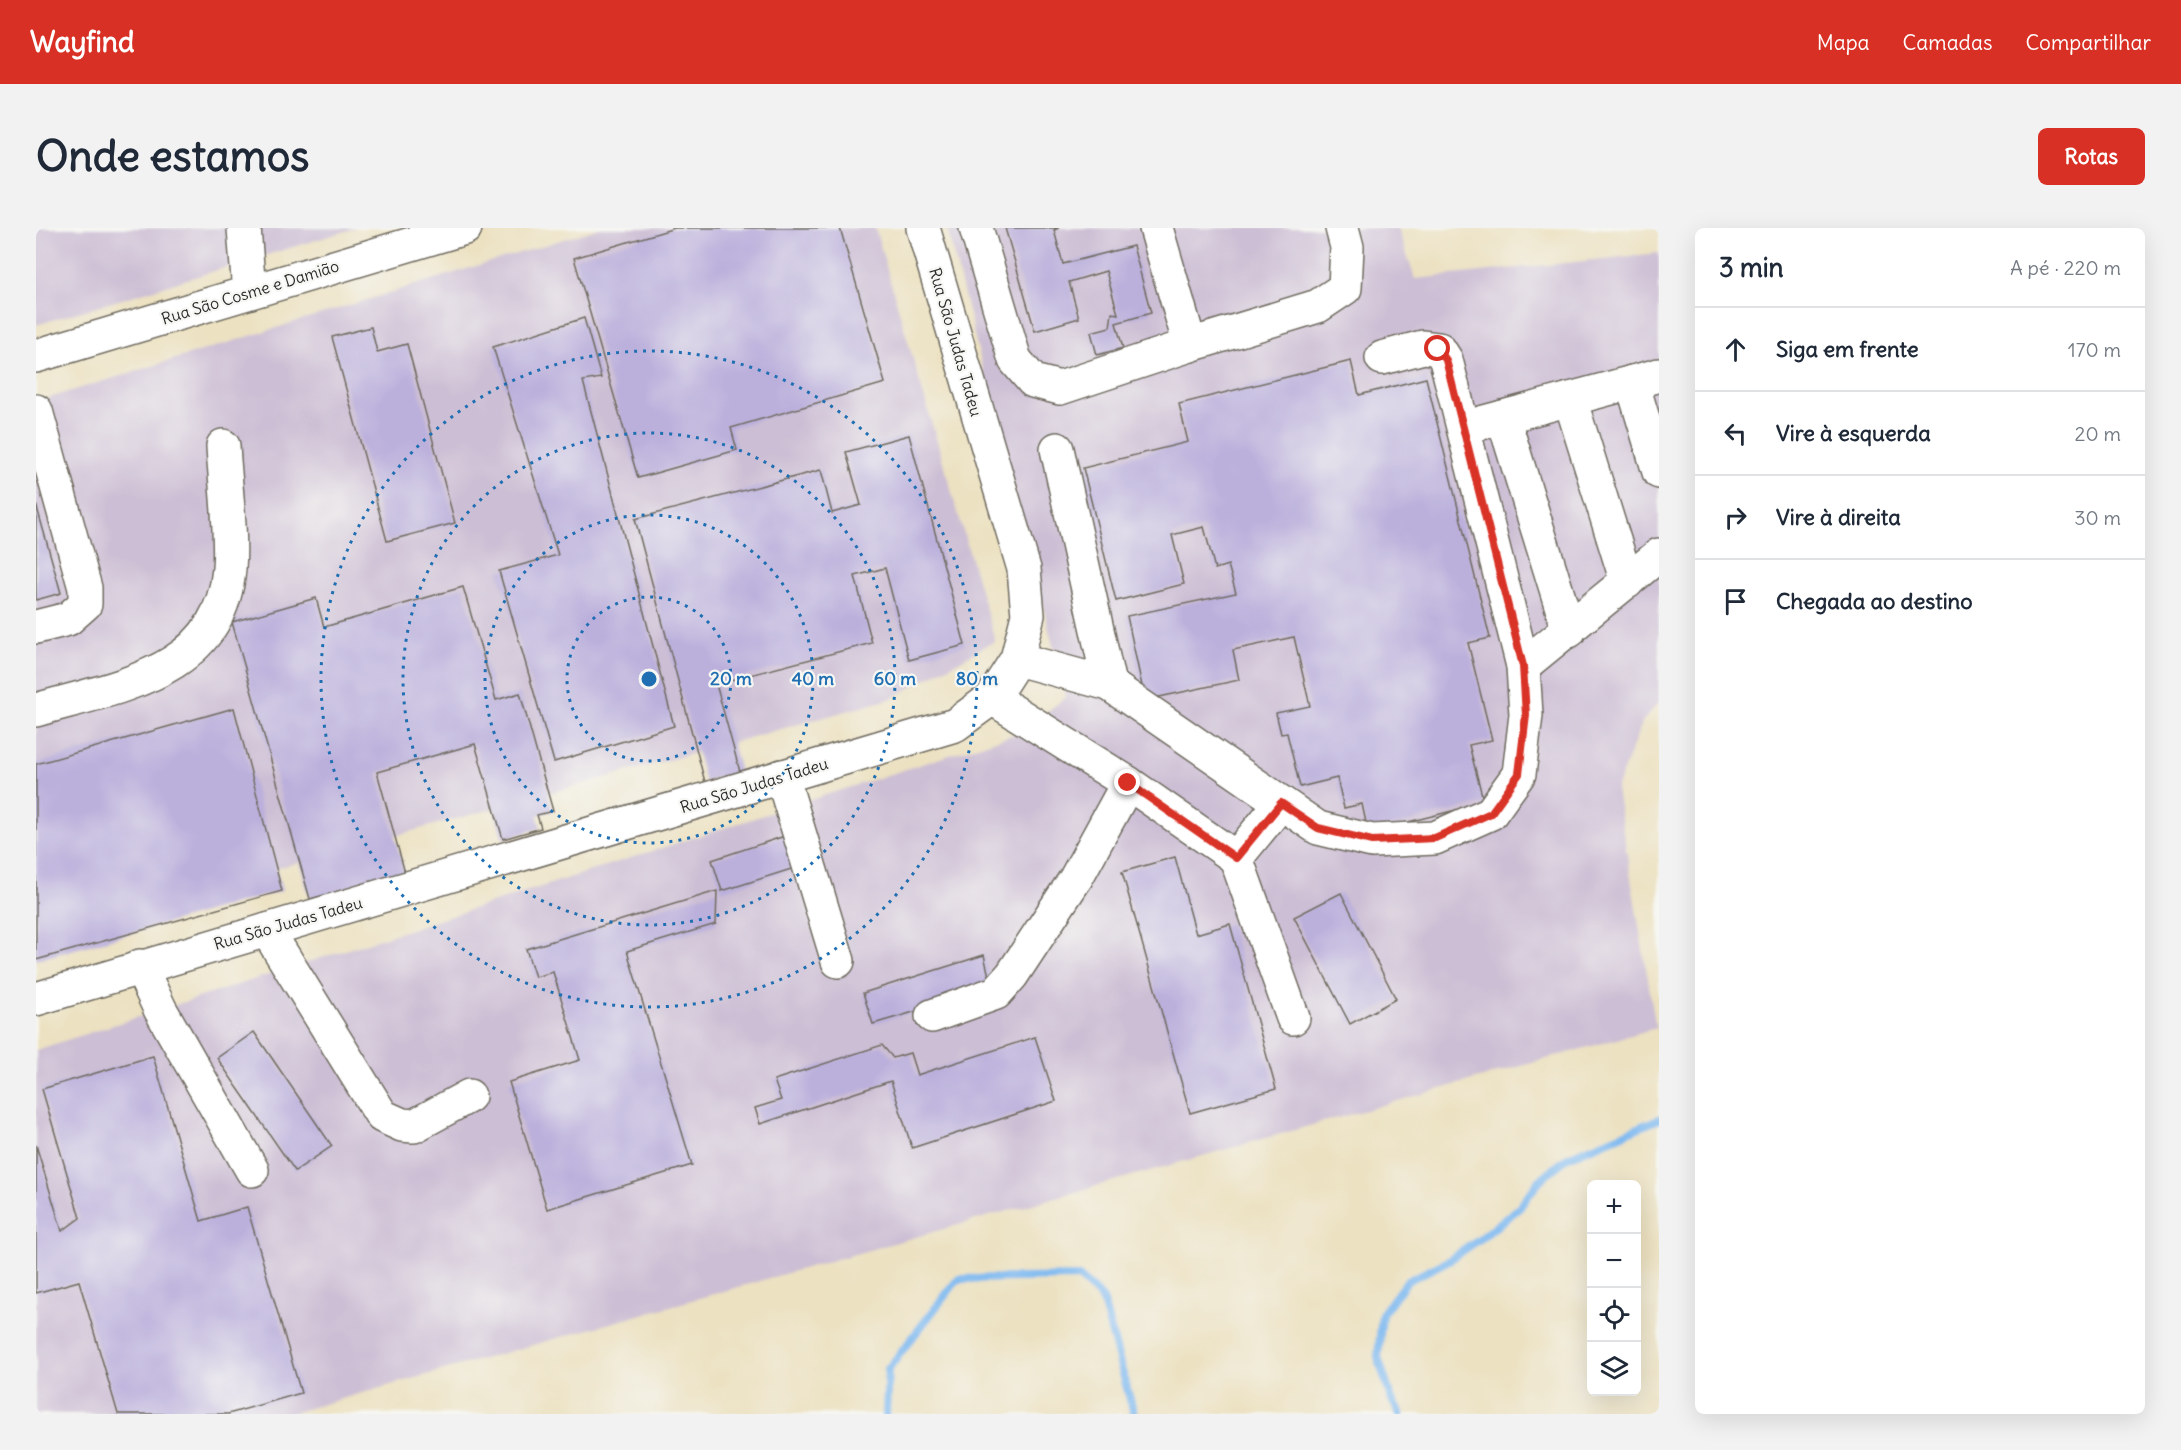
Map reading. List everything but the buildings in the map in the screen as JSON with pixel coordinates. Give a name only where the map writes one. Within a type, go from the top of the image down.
[{"type":"street","points":[[244,228],[249,292]]},
{"type":"street","name":"Rua São Cosme e Damião","points":[[36,356],[465,228]]},
{"type":"street","name":"Rua São Judas Tadeu","points":[[36,999],[140,966],[955,725],[992,698],[1017,659],[1028,615],[1024,569],[923,228]]},
{"type":"street","points":[[976,228],[1015,360],[1033,381],[1060,388],[1318,306],[1345,288],[1347,247],[1342,228]]},
{"type":"street","points":[[1156,228],[1190,345]]},
{"type":"street","points":[[1017,659],[1109,684],[1318,828],[1372,841],[1435,838],[1491,813],[1519,774],[1526,715],[1523,666],[1446,360],[1438,349],[1423,348],[1382,358]]},
{"type":"street","points":[[1462,428],[1645,379],[1659,471]]},
{"type":"street","points":[[1570,399],[1627,582]]},
{"type":"street","points":[[36,411],[85,588],[85,604],[68,619],[36,627]]},
{"type":"street","points":[[1503,417],[1569,631]]},
{"type":"street","points":[[36,710],[153,676],[195,648],[219,614],[229,569],[223,446]]},
{"type":"street","points":[[1057,449],[1109,684]]},
{"type":"street","points":[[1523,666],[1569,631],[1659,555]]},
{"type":"street","points":[[992,698],[1128,783],[1236,858],[1293,1018]]},
{"type":"street","points":[[782,776],[838,961]]},
{"type":"street","points":[[932,1016],[996,993],[1012,975],[1076,878],[1128,783]]},
{"type":"street","points":[[1236,858],[1281,803]]},
{"type":"street","points":[[267,930],[381,1116],[402,1125],[414,1126],[469,1096]]},
{"type":"street","points":[[140,966],[160,1009],[252,1170]]},
{"type":"shaded area","points":[[36,228],[356,228],[36,325]]},
{"type":"shaded area","points":[[600,228],[875,228],[995,641],[890,699],[36,935],[36,402]]},
{"type":"shaded area","points":[[947,228],[1398,228],[1415,279],[1659,253],[1659,702],[1642,722],[1616,789],[1656,1028],[288,1414],[36,1414],[36,1050],[1021,732],[1066,697]]},
{"type":"waterway","points":[[1400,1414],[1391,1398],[1378,1357],[1382,1314],[1407,1281],[1448,1261],[1480,1239],[1519,1208],[1540,1180],[1568,1157],[1659,1119]]},
{"type":"waterway","points":[[886,1414],[888,1369],[958,1279],[1079,1277],[1102,1298],[1134,1414]]},
{"type":"route","points":[[1128,783],[1236,858],[1281,803],[1318,828],[1372,841],[1435,838],[1491,813],[1519,774],[1526,715],[1523,666],[1446,360],[1438,349]]}]
